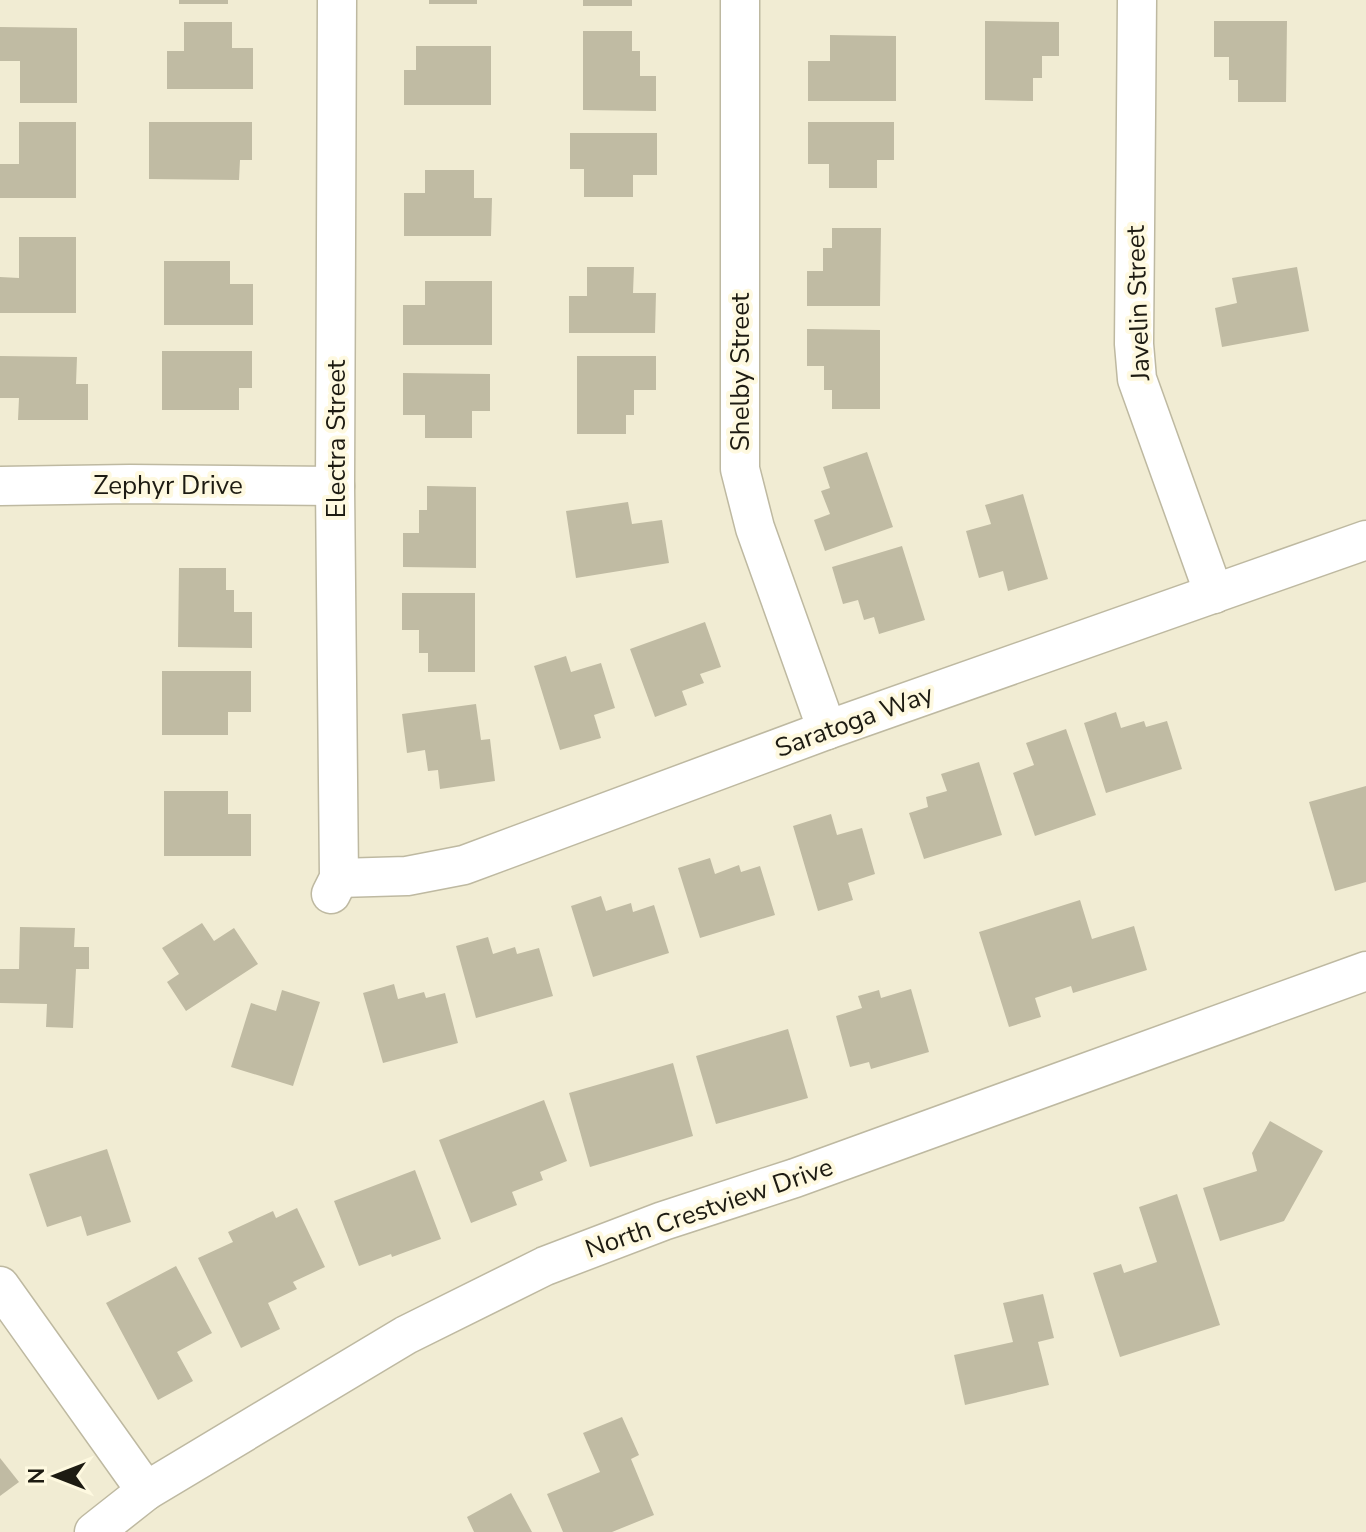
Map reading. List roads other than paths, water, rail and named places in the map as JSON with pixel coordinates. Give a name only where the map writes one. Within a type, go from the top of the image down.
[{"type":"street","name":"Electra Street","points":[[335,886],[337,0]]},
{"type":"street","name":"Shelby Street","points":[[740,0],[740,469],[755,528],[827,730]]},
{"type":"street","name":"Javelin Street","points":[[1137,0],[1134,344],[1137,379],[1214,594]]},
{"type":"street","name":"Zephyr Drive","points":[[0,486],[335,486]]},
{"type":"street","name":"Saratoga Way","points":[[335,886],[464,865],[827,730],[1366,540]]},
{"type":"street","name":"North Crestview Drive","points":[[94,1532],[146,1491],[406,1335],[545,1266],[663,1221],[810,1173],[1366,971]]},
{"type":"street","points":[[0,1286],[146,1491]]}]
